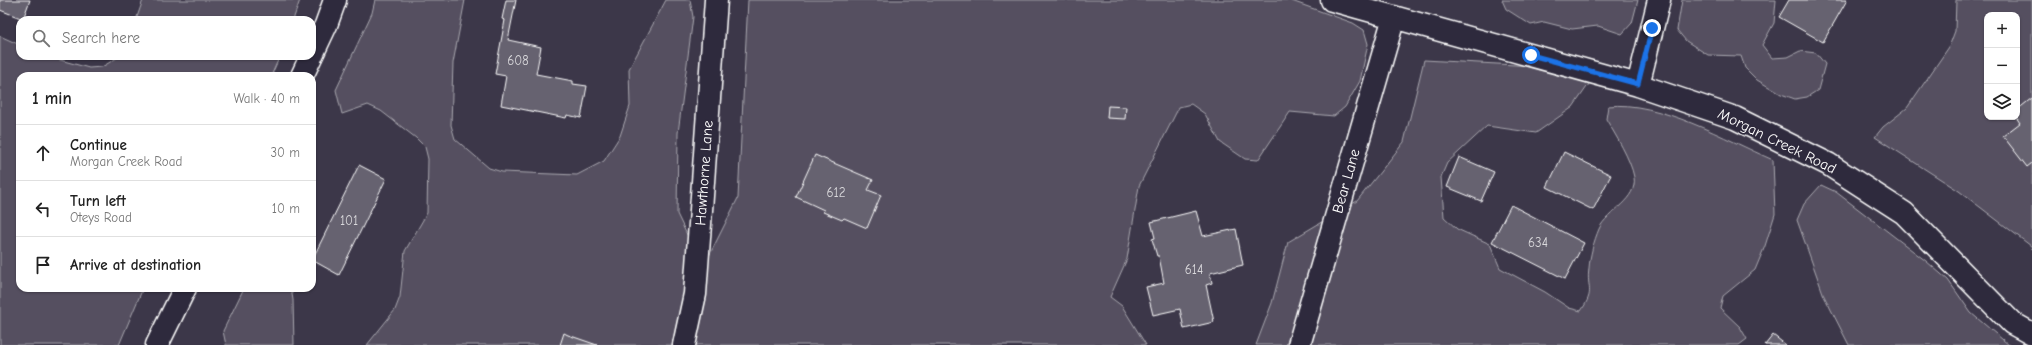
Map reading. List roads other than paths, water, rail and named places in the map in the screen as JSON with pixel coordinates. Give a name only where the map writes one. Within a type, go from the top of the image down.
[{"type":"street","points":[[316,46],[335,0]]},
{"type":"street","name":"Hawthorne Lane","points":[[684,345],[695,294],[716,0]]},
{"type":"street","name":"Morgan Creek Road","points":[[1332,0],[1638,84],[1735,118],[1828,164],[1904,213],[2012,323],[2032,334]]},
{"type":"street","points":[[1638,84],[1659,0]]},
{"type":"street","name":"Bear Lane","points":[[1299,345],[1394,18]]},
{"type":"street","points":[[304,72],[310,60]]},
{"type":"street","points":[[157,345],[183,292]]}]
